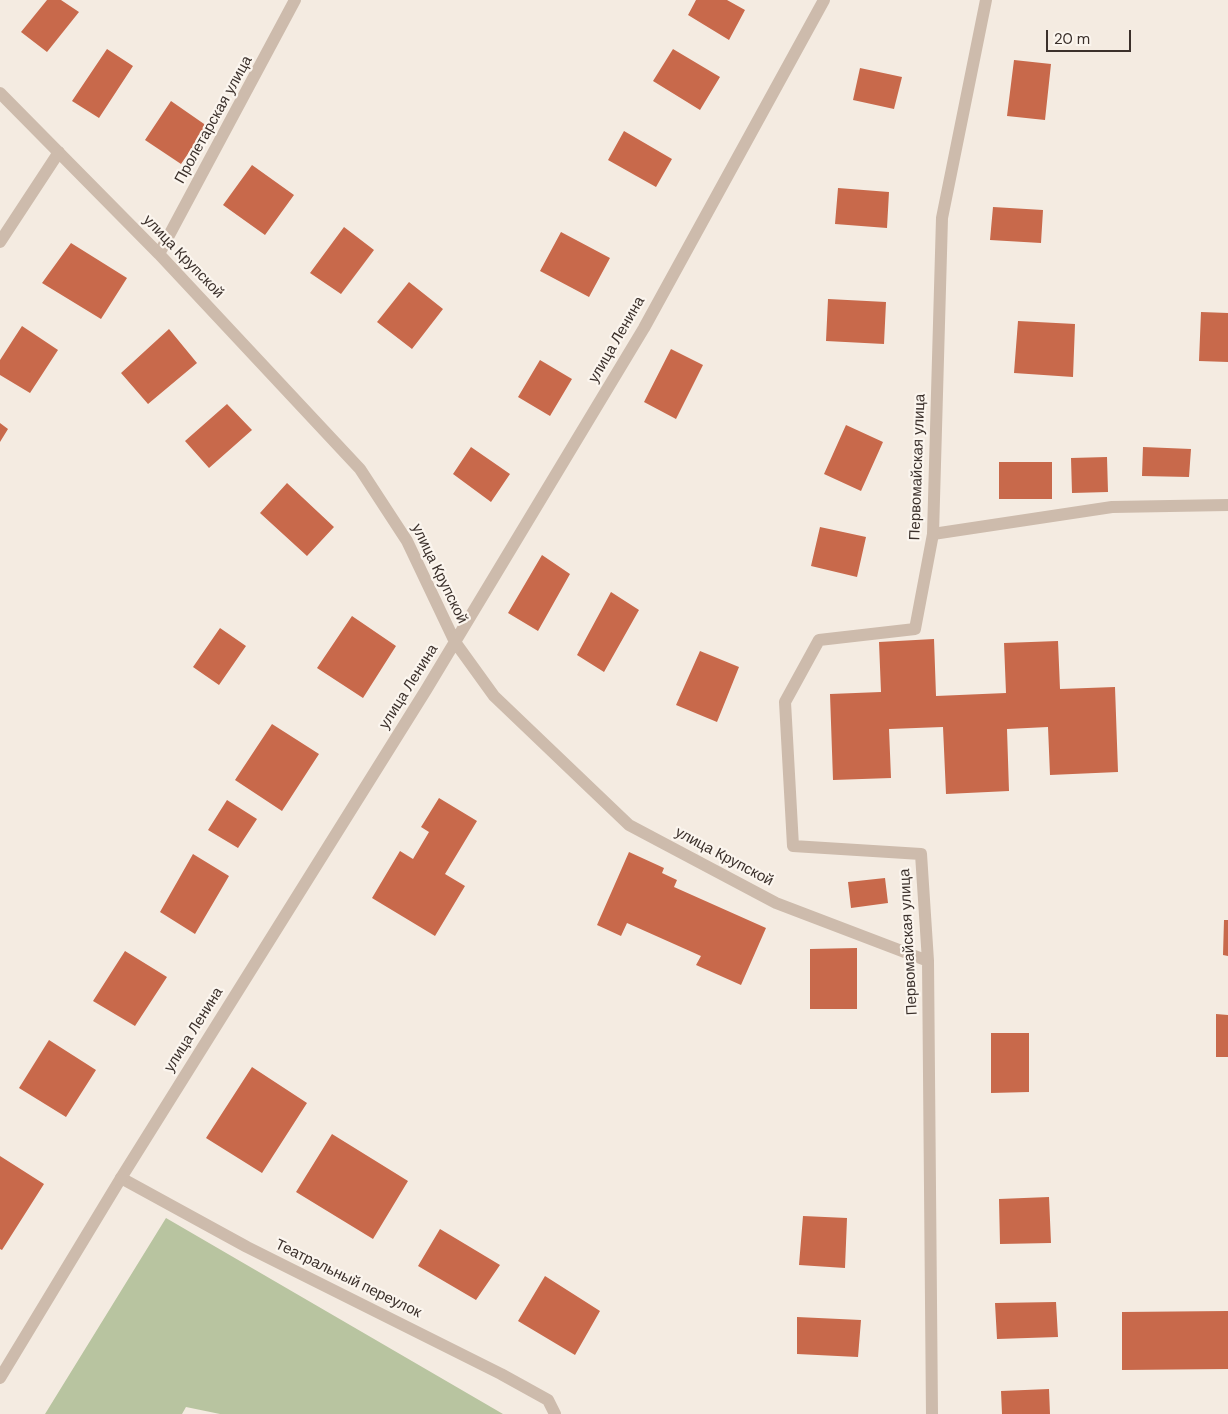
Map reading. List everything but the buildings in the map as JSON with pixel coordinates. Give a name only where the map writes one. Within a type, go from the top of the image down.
[{"type":"street","name":"Пролетарская улица","points":[[159,254],[296,0]]},
{"type":"street","name":"улица Ленина","points":[[0,1378],[121,1178],[455,642],[644,328],[824,0]]},
{"type":"street","name":"Первомайская улица","points":[[932,1414],[928,962],[921,854],[793,846],[785,702],[819,640],[915,629],[934,534],[942,218],[986,0]]},
{"type":"street","name":"улица Крупской","points":[[0,93],[159,254],[360,469],[407,541],[455,642],[494,696],[629,825],[776,903],[928,962]]},
{"type":"street","points":[[0,242],[59,152]]},
{"type":"street","points":[[934,534],[1112,507],[1228,504]]},
{"type":"street","name":"Театральный переулок","points":[[121,1178],[247,1247],[501,1374],[548,1400],[555,1414]]},
{"type":"green space","points":[[166,1218],[503,1414],[220,1414],[186,1407],[182,1414],[45,1414]]}]
